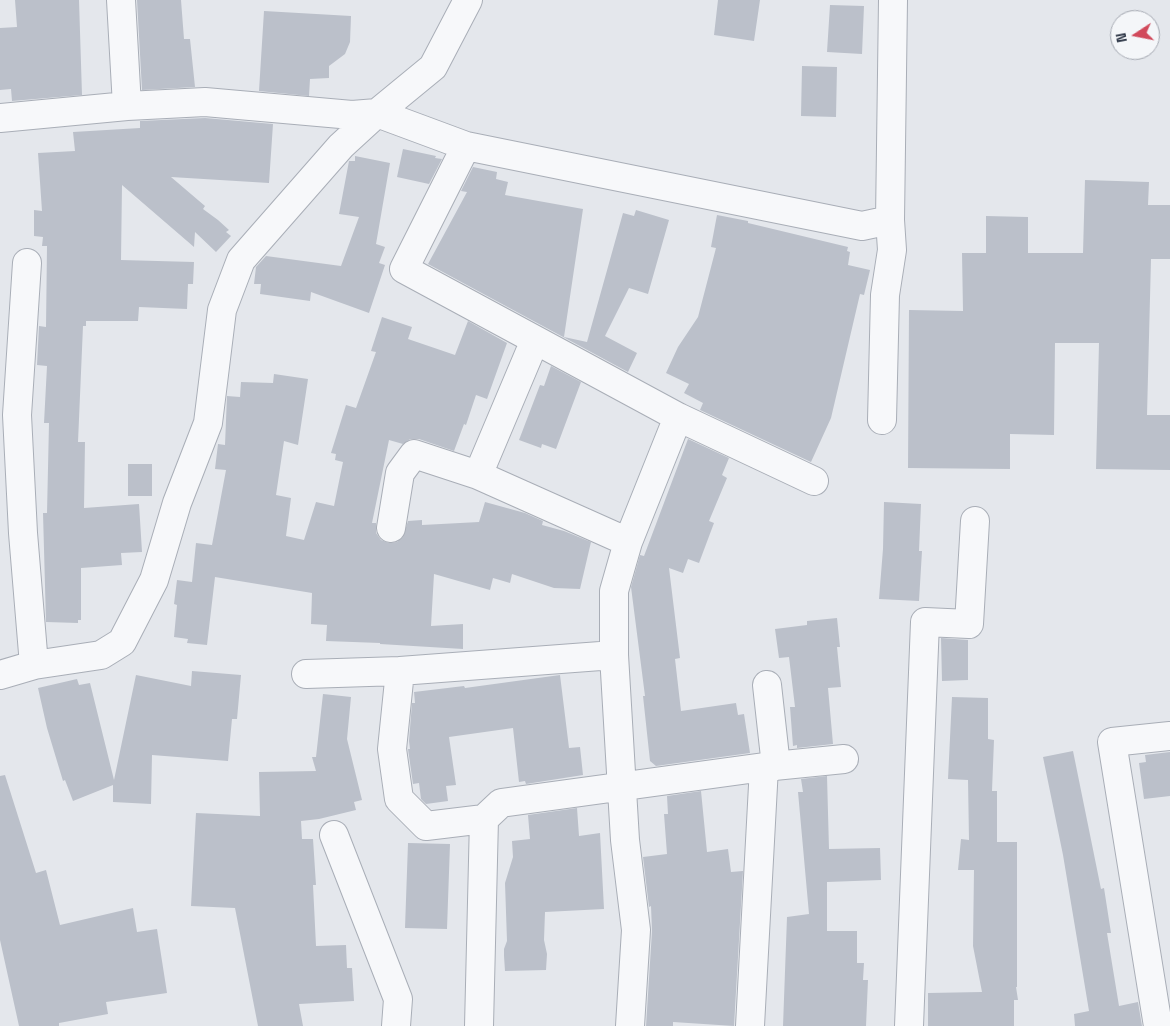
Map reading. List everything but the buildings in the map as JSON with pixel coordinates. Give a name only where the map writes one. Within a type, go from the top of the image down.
[{"type":"street","points":[[121,0],[127,106]]},
{"type":"street","points":[[0,675],[34,665],[101,655],[122,642],[154,580],[177,503],[208,423],[222,310],[241,260],[341,146],[377,113],[433,67],[468,0]]},
{"type":"street","points":[[882,420],[885,295],[892,250],[890,220],[893,0]]},
{"type":"street","points":[[0,118],[127,106],[206,102],[352,115],[377,113],[466,146],[862,226],[890,220]]},
{"type":"street","points":[[466,146],[404,269],[678,417],[814,481]]},
{"type":"street","points":[[27,263],[17,415],[23,534],[34,665]]},
{"type":"street","points":[[478,475],[535,340]]},
{"type":"street","points":[[630,1026],[636,930],[625,840],[614,655],[614,590],[628,542],[678,417]]},
{"type":"street","points":[[391,528],[400,473],[414,454],[478,475],[628,542]]},
{"type":"street","points":[[909,1026],[925,622],[969,624],[975,521]]},
{"type":"street","points":[[306,674],[400,671],[614,655]]},
{"type":"street","points":[[400,671],[392,749],[399,799],[426,826],[484,818],[501,803],[844,759]]},
{"type":"street","points":[[750,1026],[770,767],[767,685]]},
{"type":"street","points":[[1158,1026],[1112,742],[1170,736]]},
{"type":"street","points":[[479,1026],[484,818]]},
{"type":"street","points":[[334,835],[398,999],[396,1026]]}]
